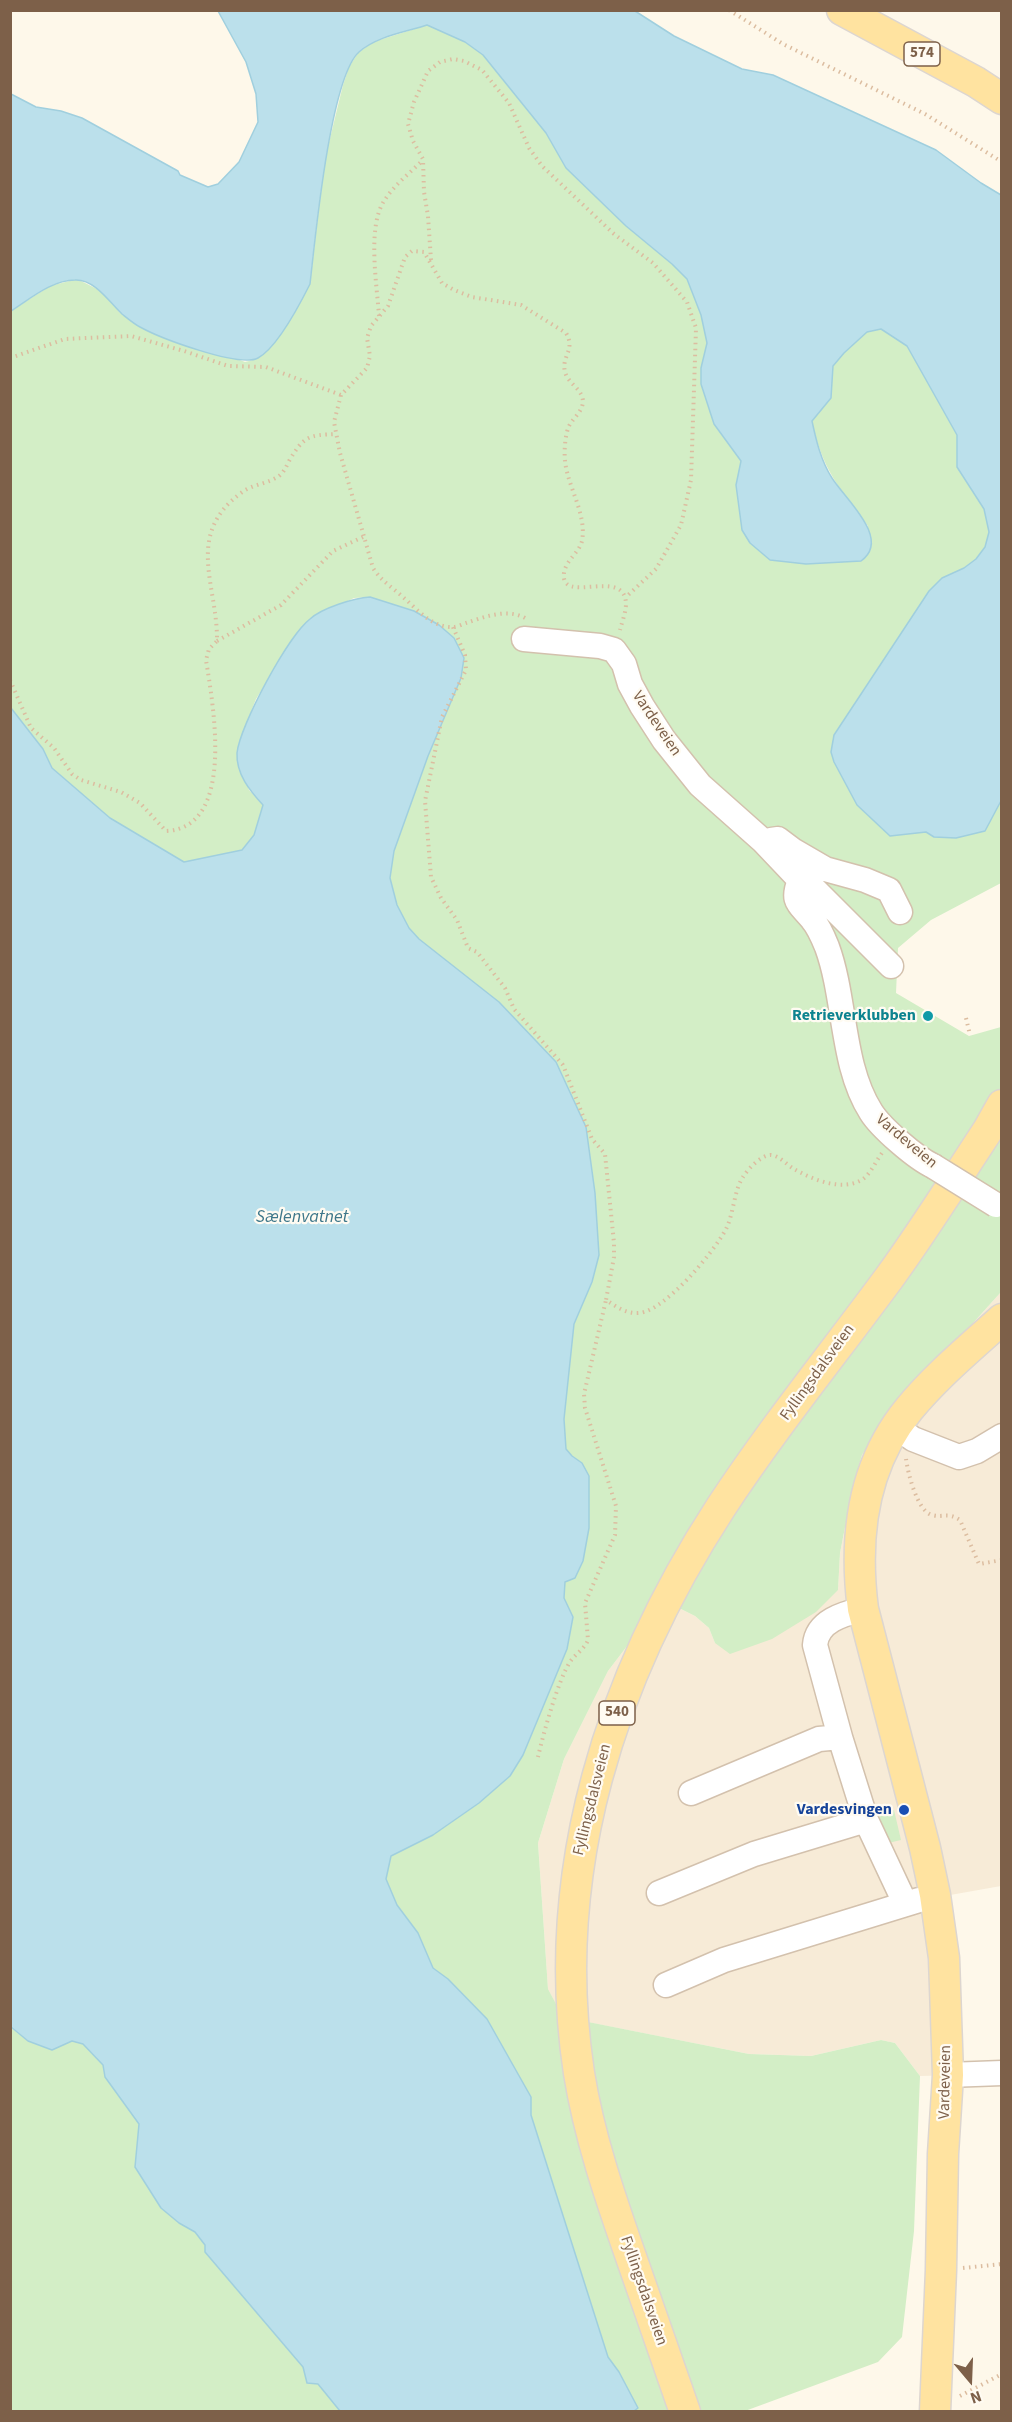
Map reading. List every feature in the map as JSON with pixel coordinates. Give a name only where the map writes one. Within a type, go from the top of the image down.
[{"type":"main road","name":"574","points":[[842,10],[976,82],[1002,99]]},
{"type":"main road","name":"Fyllingsdalsveien","points":[[685,2412],[600,2166],[579,2073],[570,1972],[572,1910],[579,1855],[595,1788],[610,1731],[645,1642],[720,1509],[891,1275],[1002,1106]]},
{"type":"main road","name":"Vardeveien","points":[[935,2407],[943,2154],[948,2075],[944,1958],[935,1895],[923,1838],[863,1609],[859,1552],[865,1504],[872,1476],[901,1431],[908,1409],[1002,1319]]},
{"type":"street","points":[[535,640],[600,646],[614,650]]},
{"type":"street","name":"Vardeveien","points":[[614,650],[624,664],[630,684],[642,706],[664,740],[700,784],[763,841],[800,880],[818,893],[891,966]]},
{"type":"street","points":[[763,841],[778,839],[825,869],[865,880],[889,890],[900,912]]},
{"type":"street","name":"Vardeveien","points":[[800,880],[795,892],[797,901],[819,929],[828,950],[850,1054],[860,1089],[871,1113],[933,1166],[999,1206]]},
{"type":"street","points":[[901,1431],[959,1457],[976,1451],[1002,1436]]},
{"type":"street","points":[[863,1609],[843,1614],[822,1627],[816,1634],[815,1645],[866,1820],[905,1903]]},
{"type":"street","points":[[691,1793],[819,1740],[840,1737]]},
{"type":"street","points":[[659,1893],[754,1854],[866,1820]]},
{"type":"street","points":[[666,1985],[724,1960],[935,1895]]},
{"type":"street","points":[[948,2075],[1002,2073]]},
{"type":"path","points":[[729,10],[783,44],[925,114],[1002,162]]},
{"type":"path","points":[[431,261],[423,159],[413,141],[408,124],[414,102],[428,71],[440,62],[453,59],[464,61],[482,70],[509,103],[529,148],[542,166],[614,234],[653,263],[687,302],[696,328],[691,480],[681,525],[656,569],[626,597]]},
{"type":"path","points":[[379,316],[376,226],[379,212],[384,201],[423,159]]},
{"type":"path","points":[[535,640],[535,626],[522,616],[489,615],[453,627],[436,623],[420,614],[404,597],[379,578],[373,568],[334,422],[341,394],[367,368],[370,356],[367,338],[371,326],[388,306],[405,257],[412,251],[424,252],[442,283],[454,290],[472,297],[521,305],[566,333],[571,340],[565,362],[565,373],[580,392],[583,401],[581,410],[568,428],[564,454],[583,529],[582,542],[564,572],[565,579],[572,586],[580,588],[607,584],[618,589],[626,597],[627,606],[614,650]]},
{"type":"path","points":[[10,358],[66,339],[131,336],[228,366],[266,367],[341,394]]},
{"type":"path","points":[[217,641],[217,621],[206,557],[210,537],[220,516],[230,502],[243,491],[276,478],[283,472],[305,439],[314,435],[337,435]]},
{"type":"path","points":[[10,680],[31,728],[54,748],[72,774],[81,780],[120,792],[140,803],[166,831],[176,831],[189,826],[199,816],[210,790],[215,760],[216,732],[206,660],[209,650],[217,641],[281,605],[333,551],[365,536]]},
{"type":"path","points":[[453,627],[465,655],[466,670],[442,717],[430,770],[425,801],[431,877],[441,898],[457,920],[468,948],[477,952],[505,988],[514,1010],[563,1065],[592,1138],[605,1154],[614,1243],[614,1257],[606,1300],[584,1394],[585,1408],[616,1506],[615,1535],[585,1603],[588,1640],[570,1662],[538,1757]]},
{"type":"path","points":[[966,1018],[970,1035]]},
{"type":"path","points":[[606,1300],[625,1312],[640,1313],[653,1309],[686,1282],[725,1230],[743,1176],[761,1158],[769,1155],[776,1156],[794,1170],[813,1178],[840,1186],[853,1185],[865,1177],[894,1135]]},
{"type":"path","points":[[901,1431],[908,1475],[925,1511],[934,1516],[946,1514],[960,1520],[979,1564],[1002,1560]]},
{"type":"path","points":[[941,2270],[1002,2264]]},
{"type":"path","points":[[935,2407],[948,2403],[1002,2374]]},
{"type":"shaded area","points":[[1001,1292],[1001,1886],[939,1897],[960,2075],[920,2076],[895,2043],[881,2040],[811,2056],[749,2054],[562,2017],[548,1989],[538,1843],[564,1759],[608,1671],[653,1612],[675,1606],[695,1616],[709,1628],[715,1643],[838,1590],[840,1553],[853,1486],[862,1455],[883,1423]]},
{"type":"green space","points":[[427,25],[465,42],[483,55],[546,133],[566,168],[626,226],[687,279],[701,315],[707,343],[701,368],[714,424],[741,461],[736,485],[750,543],[770,560],[806,564],[861,561],[868,526],[840,489],[826,465],[812,421],[831,398],[833,366],[867,332],[881,329],[907,346],[957,435],[957,467],[984,509],[989,532],[985,547],[976,559],[964,568],[942,578],[929,591],[834,735],[831,752],[857,805],[890,836],[926,832],[934,837],[985,831],[1001,799],[1001,883],[931,920],[898,948],[896,993],[969,1036],[1001,1027],[1001,1292],[883,1423],[862,1455],[853,1486],[840,1553],[838,1590],[816,1612],[772,1639],[730,1654],[715,1643],[709,1628],[695,1616],[675,1606],[653,1612],[608,1671],[564,1759],[538,1843],[548,1989],[563,2017],[749,2054],[811,2056],[881,2040],[895,2043],[920,2076],[914,2231],[902,2337],[878,2362],[745,2411],[634,2411],[638,2408],[619,2372],[608,2357],[531,2115],[531,2097],[487,2019],[448,1979],[433,1968],[418,1933],[397,1905],[386,1880],[390,1856],[433,1835],[479,1803],[510,1776],[523,1755],[567,1649],[573,1617],[564,1598],[565,1581],[575,1578],[581,1563],[588,1522],[582,1463],[566,1449],[564,1419],[574,1324],[592,1282],[419,939],[409,928],[397,905],[390,878],[394,851],[428,756],[461,678],[464,658],[454,638],[439,625],[414,611],[370,597],[354,598],[310,619],[293,640],[256,699],[240,740],[237,754],[249,790],[263,805],[254,835],[242,850],[184,863],[110,818],[52,768],[43,749],[11,708],[11,311],[50,286],[77,279],[103,292],[120,313],[245,362],[257,359],[264,353],[310,284],[324,163],[349,67],[358,53],[373,42]]},
{"type":"green space","points":[[894,1810],[901,1840],[888,1843],[878,1814]]},
{"type":"green space","points":[[10,2027],[28,2041],[52,2050],[72,2041],[83,2044],[103,2065],[105,2077],[139,2124],[135,2167],[161,2208],[179,2223],[195,2232],[205,2245],[205,2252],[303,2367],[307,2383],[318,2384],[340,2411],[11,2411]]},
{"type":"water","points":[[218,11],[635,11],[674,36],[742,69],[773,75],[936,150],[1001,195],[1002,799],[985,831],[956,838],[934,837],[926,832],[890,836],[857,805],[831,752],[834,735],[929,591],[942,578],[964,568],[976,559],[985,547],[989,532],[984,509],[957,467],[957,435],[907,346],[881,329],[867,332],[833,366],[831,398],[812,421],[819,450],[828,471],[863,519],[869,531],[871,542],[869,552],[861,561],[806,564],[770,560],[750,543],[742,530],[736,485],[741,461],[714,424],[701,384],[701,368],[707,343],[701,315],[687,279],[626,226],[566,168],[546,133],[483,55],[465,42],[427,25],[383,38],[359,52],[349,68],[332,125],[320,198],[310,284],[281,335],[258,358],[234,359],[199,350],[150,332],[122,314],[95,287],[82,281],[58,283],[11,311],[11,94],[36,107],[61,111],[82,118],[178,171],[180,175],[208,187],[218,184],[239,162],[258,122],[256,94],[246,62]]},
{"type":"water","name":"Sælenvatnet","points":[[370,597],[414,611],[439,625],[454,638],[464,658],[461,678],[428,756],[394,851],[390,878],[397,905],[409,928],[419,939],[499,1002],[556,1062],[586,1127],[595,1193],[599,1255],[592,1282],[574,1324],[564,1419],[566,1449],[582,1463],[589,1476],[589,1528],[583,1561],[575,1578],[565,1582],[564,1598],[573,1617],[567,1649],[523,1755],[510,1776],[479,1803],[433,1835],[391,1856],[386,1879],[397,1905],[418,1933],[433,1968],[448,1979],[487,2019],[531,2097],[531,2115],[608,2357],[619,2372],[638,2408],[634,2411],[340,2411],[318,2384],[307,2383],[303,2367],[205,2252],[205,2245],[195,2232],[179,2223],[161,2208],[135,2167],[139,2124],[105,2077],[103,2065],[83,2044],[72,2041],[52,2050],[28,2041],[11,2027],[11,708],[43,749],[52,768],[110,818],[184,862],[242,850],[254,835],[263,805],[241,775],[237,753],[240,740],[266,682],[290,643],[310,619],[338,604]]},
{"type":"place","name":"Retrieverklubben","points":[[928,1016]]},
{"type":"place","name":"Vardesvingen","points":[[904,1810]]}]
